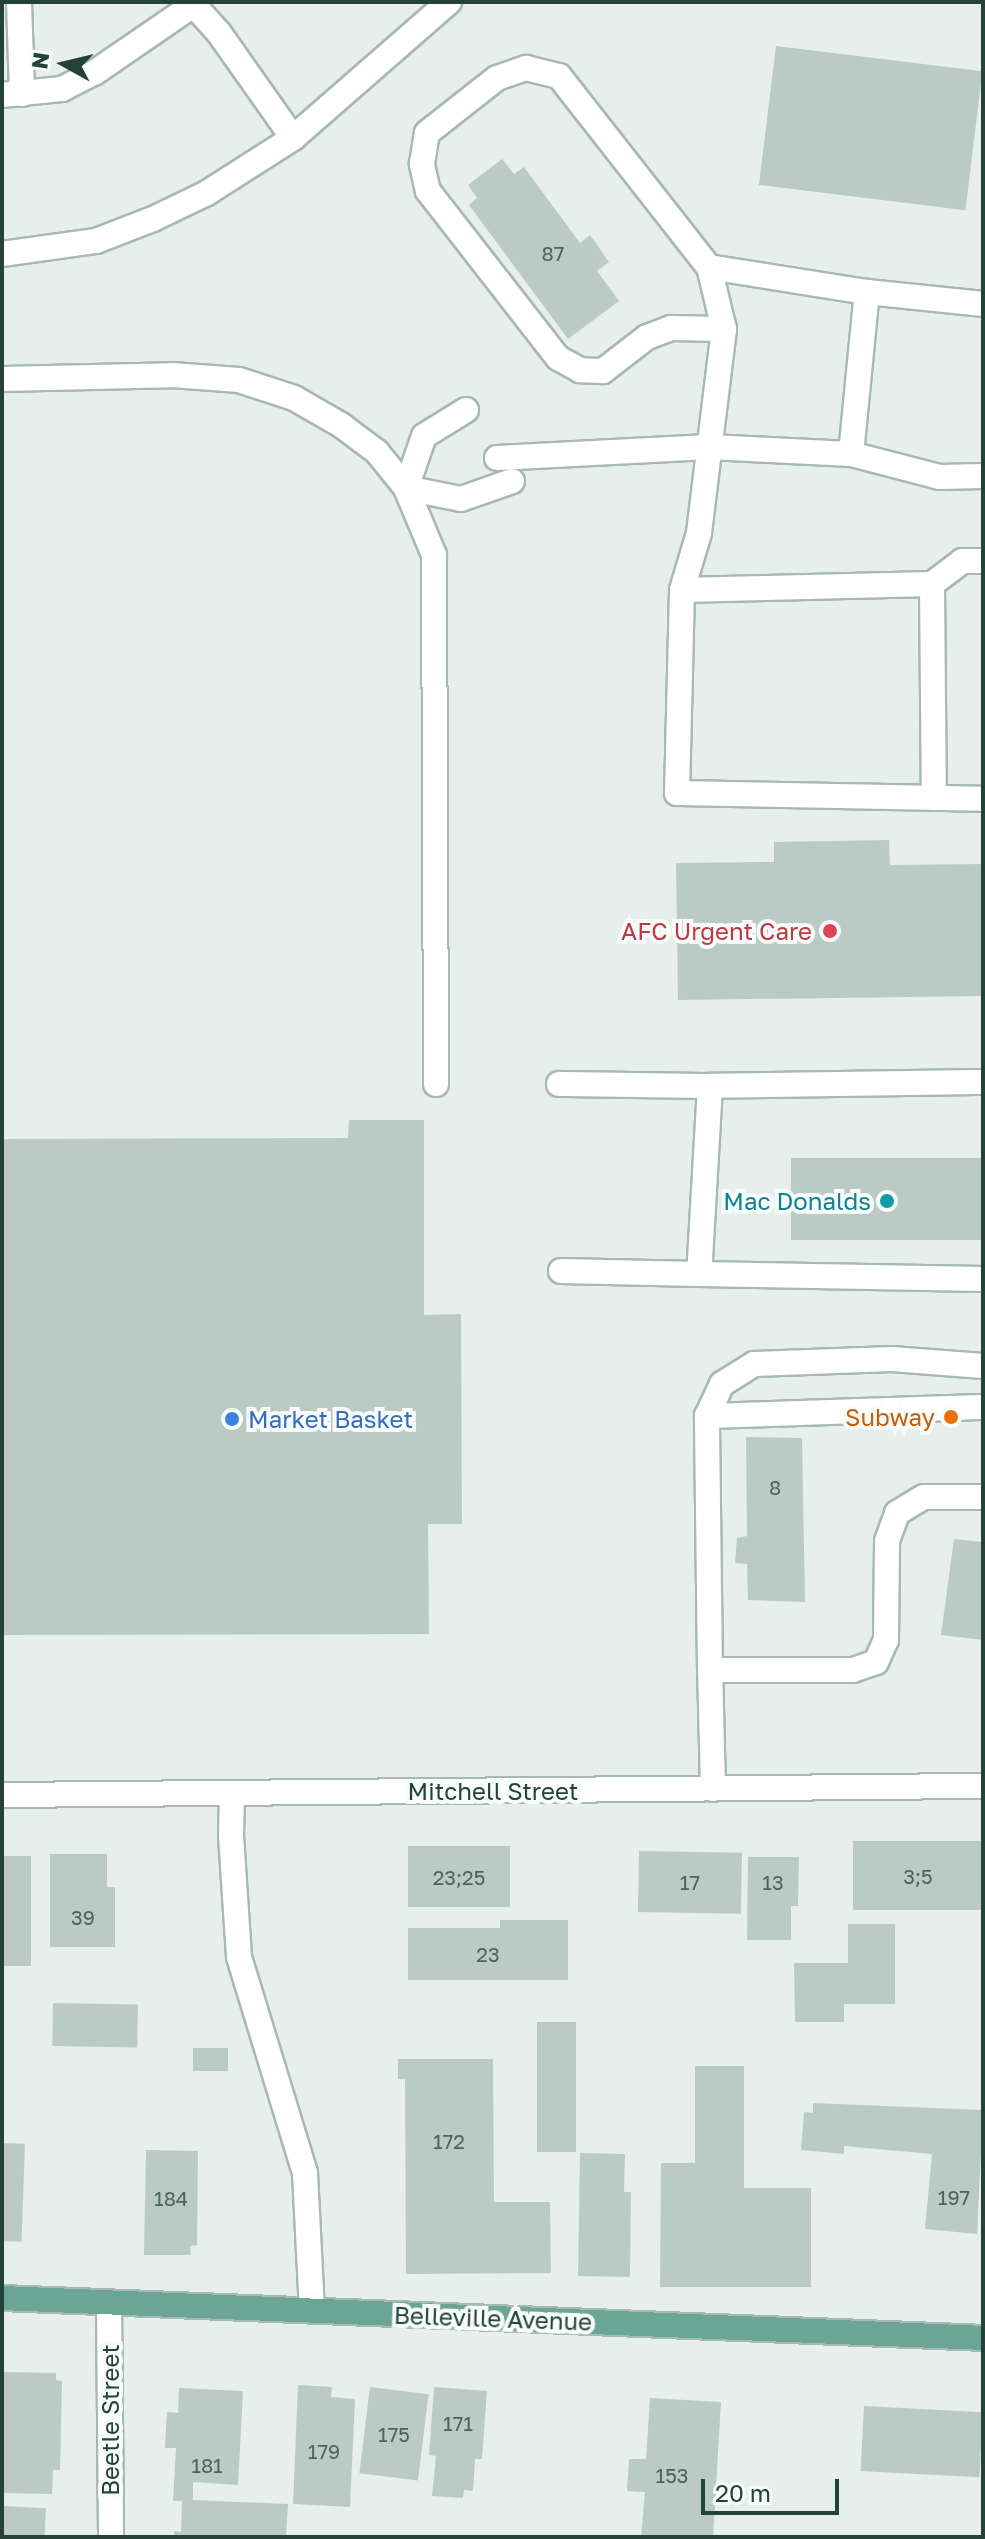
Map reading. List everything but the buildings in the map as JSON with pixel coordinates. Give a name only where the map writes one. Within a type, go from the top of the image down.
[{"type":"main road","name":"Belleville Avenue","points":[[2,2298],[983,2338]]},
{"type":"street","points":[[19,2],[12,95],[62,89],[94,73],[192,3],[219,33],[293,138]]},
{"type":"street","points":[[2,254],[96,241],[153,219],[207,193],[293,138],[449,2]]},
{"type":"street","points":[[724,329],[671,328],[647,337],[603,371],[580,370],[558,358],[428,191],[422,164],[427,133],[497,78],[526,68],[559,76],[709,267],[724,329],[699,533],[682,590],[677,793],[983,799]]},
{"type":"street","points":[[709,267],[867,292],[983,304]]},
{"type":"street","points":[[851,454],[867,292]]},
{"type":"street","points":[[2,379],[172,375],[239,380],[294,398],[341,425],[377,452],[406,488],[434,555],[436,1084]]},
{"type":"street","points":[[406,488],[424,436],[466,410]]},
{"type":"street","points":[[497,458],[709,447],[851,454],[940,477],[983,476]]},
{"type":"street","points":[[406,488],[461,499],[512,481]]},
{"type":"street","points":[[682,590],[932,584],[962,561],[983,561]]},
{"type":"street","points":[[932,584],[934,798]]},
{"type":"street","points":[[559,1084],[710,1086],[983,1082]]},
{"type":"street","points":[[699,1274],[710,1086]]},
{"type":"street","points":[[561,1271],[983,1279]]},
{"type":"street","points":[[713,1789],[707,1416],[722,1384],[754,1364],[892,1359],[983,1366]]},
{"type":"street","points":[[707,1416],[983,1407]]},
{"type":"street","points":[[710,1670],[853,1670],[876,1662],[886,1640],[887,1541],[897,1513],[924,1497],[983,1497]]},
{"type":"street","name":"Mitchell Street","points":[[2,1795],[983,1786]]},
{"type":"street","points":[[232,1793],[231,1836],[239,1957],[305,2173],[312,2310]]},
{"type":"street","name":"Beetle Street","points":[[109,2302],[111,2537]]},
{"type":"place","name":"AFC Urgent Care","points":[[830,931]]},
{"type":"place","name":"Mac Donalds","points":[[887,1201]]},
{"type":"place","name":"Subway","points":[[951,1417]]},
{"type":"place","name":"Market Basket","points":[[232,1419]]}]
